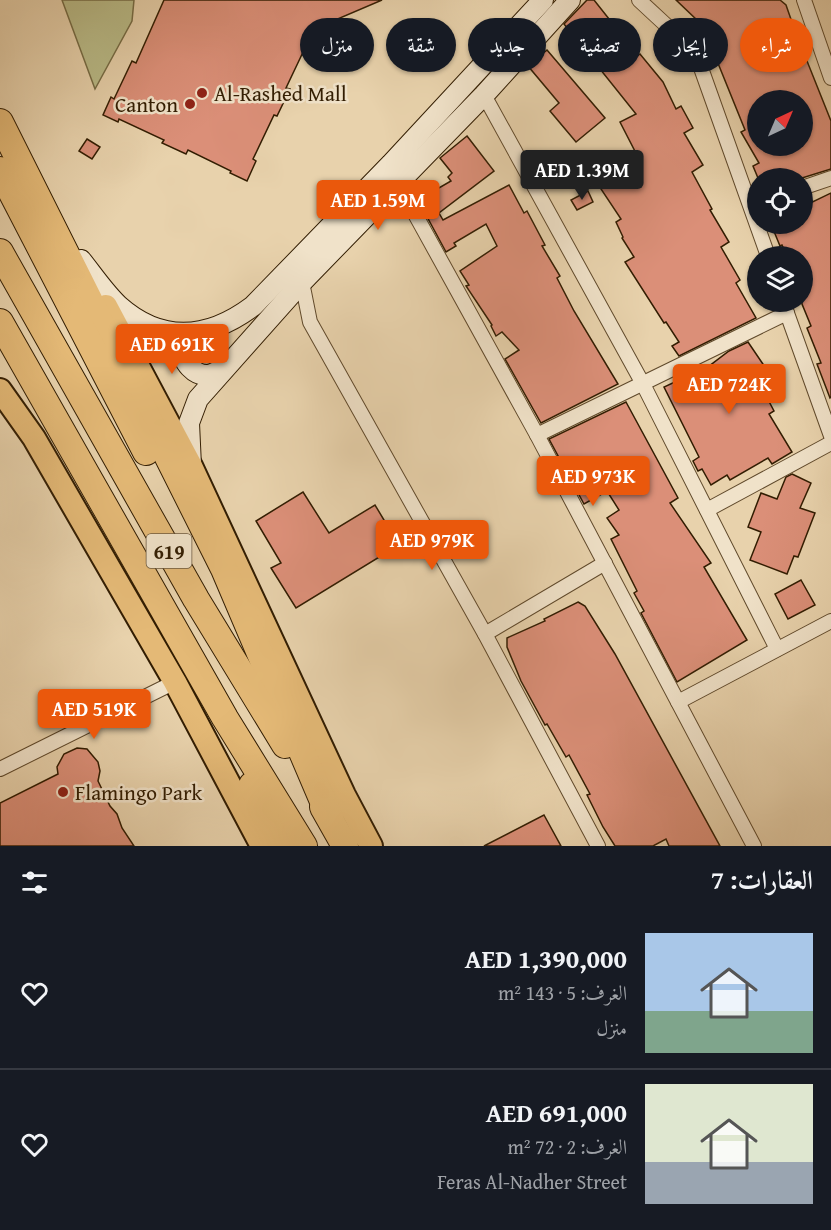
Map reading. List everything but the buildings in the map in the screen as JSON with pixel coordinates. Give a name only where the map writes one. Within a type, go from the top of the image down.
[{"type":"highway","points":[[0,120],[224,569],[331,820]]},
{"type":"highway","points":[[0,170],[153,465],[331,820]]},
{"type":"highway","name":"619","points":[[0,252],[196,599],[345,846]]},
{"type":"highway","name":"619","points":[[3,328],[225,718],[304,846]]},
{"type":"highway","points":[[225,718],[277,846]]},
{"type":"main road","points":[[0,120],[81,260],[191,466],[344,795],[371,846]]},
{"type":"main road","points":[[0,390],[34,438],[175,682],[262,846]]},
{"type":"street","points":[[81,260],[118,305],[146,325],[183,334],[225,325],[253,306],[391,164],[543,0]]},
{"type":"street","points":[[191,466],[189,423],[198,399],[302,282],[399,185],[570,0]]},
{"type":"street","points":[[639,0],[668,26],[701,68],[747,187]]},
{"type":"street","points":[[804,0],[831,78]]},
{"type":"street","points":[[484,95],[643,384],[777,649]]},
{"type":"street","points":[[813,184],[831,178]]},
{"type":"street","points":[[399,185],[537,435],[754,846]]},
{"type":"street","points":[[302,282],[310,322],[485,634],[598,846]]},
{"type":"street","points":[[537,435],[643,384],[776,312]]},
{"type":"street","points":[[787,312],[831,435]]},
{"type":"street","points":[[200,332],[192,337],[184,349],[184,359],[188,366],[201,375],[209,375],[225,366]]},
{"type":"street","points":[[706,510],[831,444]]},
{"type":"street","points":[[485,634],[605,563]]},
{"type":"street","points":[[678,702],[831,621]]},
{"type":"street","points":[[0,769],[175,682]]},
{"type":"green space","points":[[62,0],[134,0],[132,21],[95,89]]},
{"type":"place","name":"Al-Rashed Mall","points":[[202,93]]},
{"type":"place","name":"Canton","points":[[190,104]]},
{"type":"place","name":"Flamingo Park","points":[[63,792]]}]
